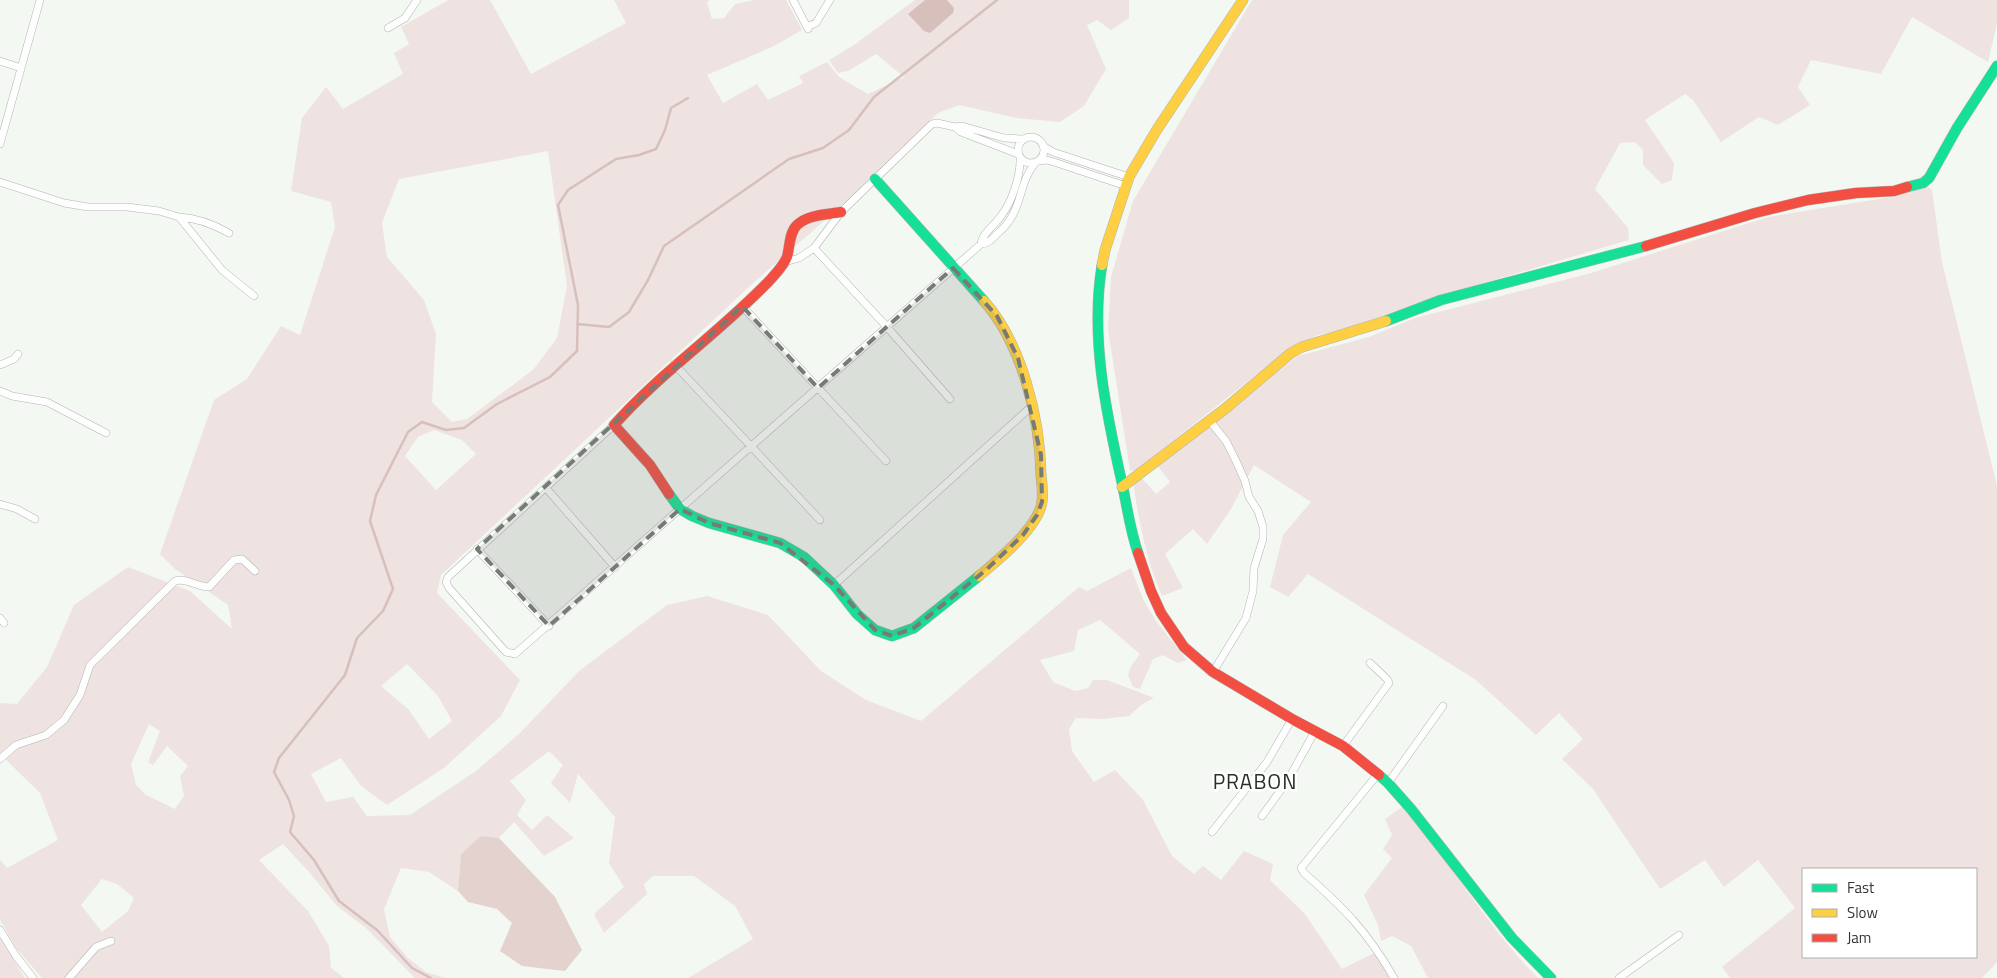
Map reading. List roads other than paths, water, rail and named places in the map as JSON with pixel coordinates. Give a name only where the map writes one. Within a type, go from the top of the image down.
[{"type":"street","points":[[0,144],[40,0]]},
{"type":"street","points":[[388,28],[405,18],[417,0]]},
{"type":"street","points":[[794,0],[808,28],[816,23],[830,0]]},
{"type":"street","points":[[1243,0],[1156,131],[1127,181],[1104,258],[1099,291],[1097,326],[1104,388],[1122,487],[1136,547],[1151,591],[1161,613],[1184,647],[1212,672],[1343,746],[1388,783],[1411,809],[1512,938],[1551,978]]},
{"type":"street","points":[[0,61],[21,68]]},
{"type":"street","points":[[1122,487],[1209,420],[1291,353],[1302,347],[1376,325],[1441,300],[1646,246],[1808,200],[1856,193],[1894,191],[1923,183],[1928,178],[1956,128],[1979,96],[1997,66]]},
{"type":"street","points":[[785,262],[799,258],[814,248],[841,212],[917,136],[937,122],[955,127],[962,126],[1004,138],[1023,139],[1035,137],[1043,146],[1053,152],[1127,181]]},
{"type":"street","points":[[955,127],[961,132],[1019,156],[1027,163],[1046,160],[1127,181]]},
{"type":"street","points":[[980,244],[982,237],[1001,217],[1011,198],[1020,170],[1018,146],[1023,139]]},
{"type":"street","points":[[841,212],[821,214],[807,218],[797,226],[791,236],[785,262],[774,276],[674,364],[631,405],[614,425],[448,577],[446,582],[449,588],[504,650],[515,654],[549,626],[980,244],[988,242],[1009,223],[1020,200],[1029,172],[1044,154],[1043,146]]},
{"type":"street","points":[[614,425],[650,465],[680,508],[709,523],[780,543],[804,558],[834,585],[857,614],[875,630],[892,636],[914,628],[986,570],[1023,535],[1037,515],[1042,502],[1041,454],[1028,387],[1018,358],[998,316],[875,179]]},
{"type":"street","points":[[0,182],[64,202],[88,207],[143,209],[191,218],[214,224],[230,233]]},
{"type":"street","points":[[1011,198],[1020,200]]},
{"type":"street","points":[[179,217],[222,270],[254,296]]},
{"type":"street","points":[[814,248],[888,327],[950,399]]},
{"type":"street","points":[[742,306],[886,461]]},
{"type":"street","points":[[0,365],[14,359],[18,354]]},
{"type":"street","points":[[674,364],[820,520]]},
{"type":"street","points":[[0,391],[20,398],[47,402],[106,433]]},
{"type":"street","points":[[834,585],[1032,406]]},
{"type":"street","points":[[1209,420],[1226,441],[1233,454],[1245,481],[1249,497],[1258,511],[1263,527],[1263,539],[1254,568],[1253,590],[1246,618],[1212,672]]},
{"type":"street","points":[[546,488],[615,567]]},
{"type":"street","points":[[0,504],[17,509],[35,519]]},
{"type":"street","points":[[477,549],[549,626]]},
{"type":"street","points":[[0,759],[16,746],[46,735],[64,720],[80,695],[90,664],[175,581],[185,580],[201,587],[209,587],[234,560],[242,559],[255,571]]},
{"type":"street","points":[[1343,746],[1389,684],[1387,679],[1370,663]]},
{"type":"street","points":[[1388,783],[1443,706]]},
{"type":"street","points":[[1212,832],[1267,762],[1292,718]]},
{"type":"street","points":[[1262,816],[1288,780],[1315,731]]},
{"type":"street","points":[[1378,774],[1301,868],[1304,873],[1354,918],[1378,949],[1394,978]]},
{"type":"street","points":[[0,930],[16,956],[33,978]]},
{"type":"street","points":[[1619,978],[1678,935]]},
{"type":"street","points":[[69,978],[96,947],[111,941]]},
{"type":"waterway","points":[[577,324],[609,327],[629,312],[648,280],[664,246],[789,159],[823,148],[849,130],[874,97],[997,0]]},
{"type":"waterway","points":[[431,978],[412,968],[377,930],[339,901],[314,860],[290,832],[294,816],[289,800],[274,772],[279,758],[345,675],[357,638],[383,611],[393,589],[370,521],[376,495],[408,432],[422,422],[446,430],[464,428],[497,404],[550,377],[577,351],[578,305],[558,205],[568,190],[616,159],[639,155],[656,149],[665,130],[671,108],[688,98]]},
{"type":"district","name":"PRABON","points":[[1255,781]]}]
